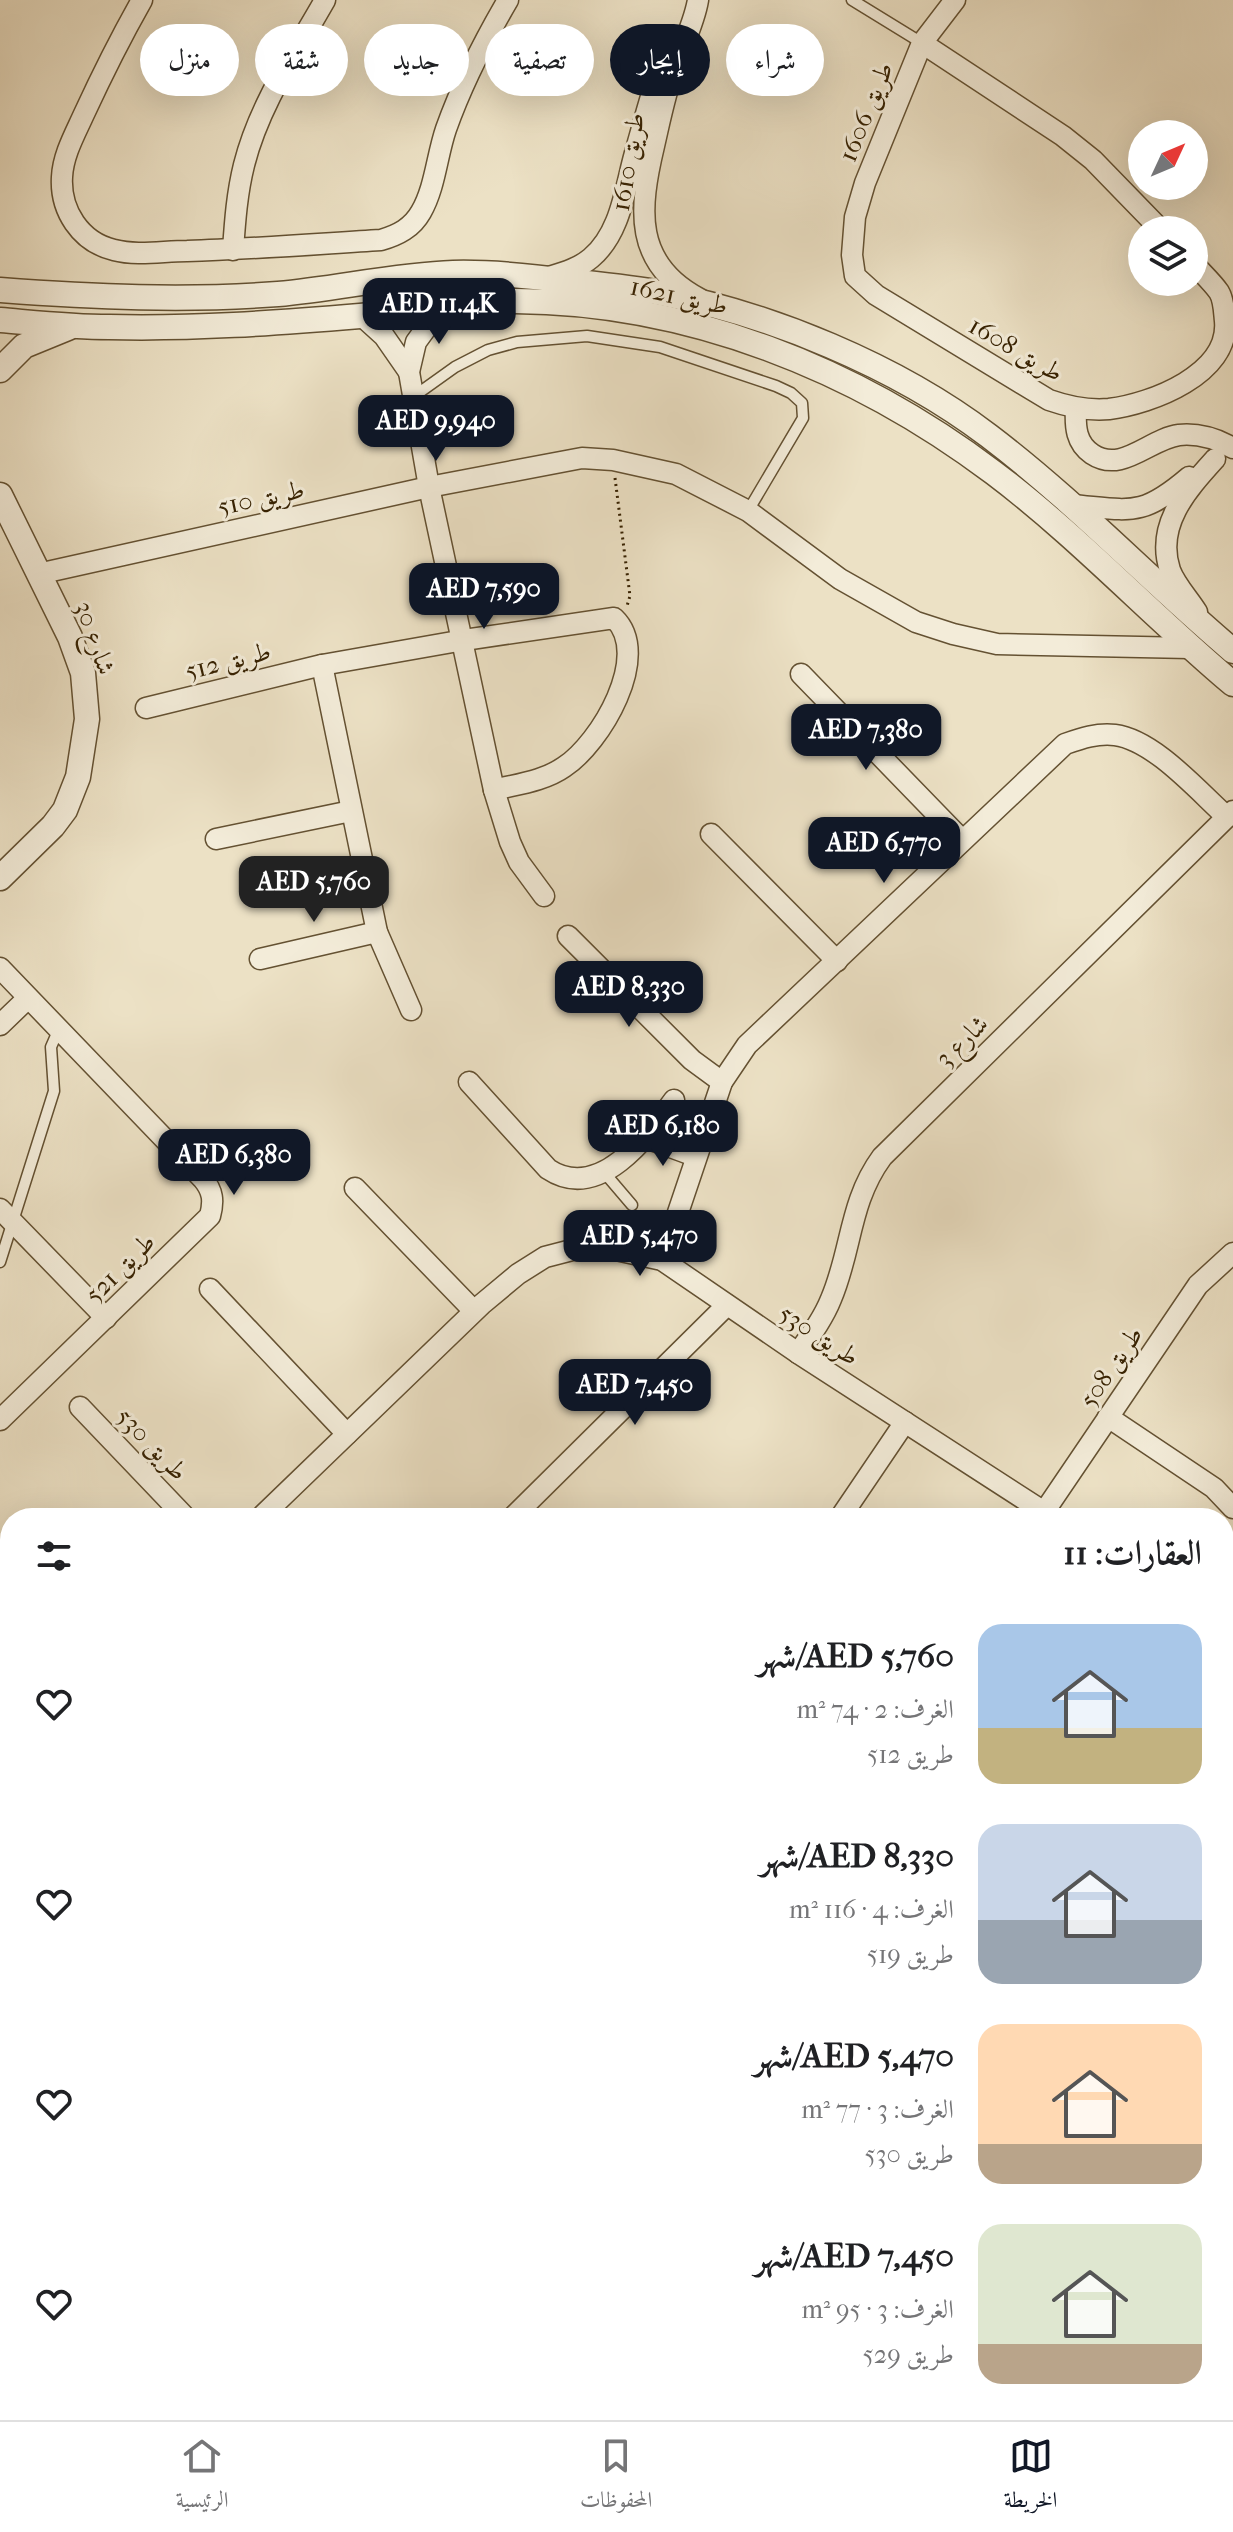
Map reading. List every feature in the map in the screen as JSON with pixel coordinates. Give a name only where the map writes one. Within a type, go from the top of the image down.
[{"type":"street","points":[[142,0],[112,52],[66,153],[62,177],[63,201],[73,223],[90,240],[112,250],[133,252],[233,250],[381,240],[398,235],[412,224],[422,210],[445,130],[470,69],[508,0]]},
{"type":"street","points":[[233,250],[237,204],[257,125],[274,88],[325,0]]},
{"type":"street","name":"طريق 1610","points":[[688,0],[662,61],[641,164],[642,210],[644,232],[651,251],[674,282],[715,306]]},
{"type":"street","name":"طريق 1610","points":[[546,278],[584,263],[593,257],[608,237],[641,164],[698,0]]},
{"type":"street","name":"طريق 1606","points":[[852,255],[855,217],[865,183],[922,43],[955,0]]},
{"type":"street","points":[[922,43],[1063,136],[1093,160],[1147,216]]},
{"type":"street","name":"طريق 1608","points":[[852,255],[855,276],[876,295],[1049,400],[1076,409],[1108,409],[1152,399],[1192,378],[1207,366],[1218,353],[1226,333],[1221,294],[1208,280]]},
{"type":"street","name":"طريق 1621","points":[[0,290],[104,298],[207,298],[280,294],[449,273],[494,273],[655,292],[715,306],[804,336],[872,366],[989,435],[1233,651]]},
{"type":"street","name":"طريق 1621","points":[[0,320],[74,325],[213,326],[515,301],[602,309],[698,325],[785,354],[915,419],[994,473],[1067,534],[1233,684]]},
{"type":"street","points":[[448,307],[424,328],[416,342],[409,372],[413,397],[429,487],[494,790],[519,862],[544,896]]},
{"type":"street","points":[[362,316],[384,336],[409,372]]},
{"type":"street","points":[[0,370],[24,346],[74,325]]},
{"type":"street","points":[[1076,409],[1078,439],[1086,450],[1098,458],[1112,461],[1126,459],[1157,441],[1178,435],[1200,435],[1221,441],[1227,454]]},
{"type":"street","points":[[1071,505],[1133,510],[1161,500],[1189,477],[1227,454]]},
{"type":"street","points":[[1211,632],[1170,571],[1166,547],[1173,512],[1227,454]]},
{"type":"street","name":"طريق 510","points":[[38,574],[429,487],[582,458],[613,460],[676,474],[748,511],[840,579],[916,622],[953,634],[997,644],[1190,648]]},
{"type":"street","name":"شارع 30","points":[[0,495],[70,637],[83,673],[87,719],[86,744],[65,810],[0,878]]},
{"type":"street","name":"طريق 512","points":[[146,708],[322,665],[601,619],[614,618],[621,624]]},
{"type":"street","points":[[494,790],[552,775],[568,765],[595,739],[613,709],[623,678],[627,653],[621,624]]},
{"type":"street","points":[[322,665],[377,932],[411,1010]]},
{"type":"street","points":[[801,674],[962,840]]},
{"type":"street","points":[[662,1260],[722,1082],[756,1034],[1065,744],[1089,735],[1115,735],[1136,741],[1157,754],[1230,814]]},
{"type":"street","points":[[216,839],[351,811]]},
{"type":"street","name":"شارع 3","points":[[798,1353],[831,1299],[856,1206],[866,1180],[882,1157],[1230,814]]},
{"type":"street","points":[[711,834],[837,961]]},
{"type":"street","points":[[260,959],[377,932]]},
{"type":"street","points":[[568,936],[692,1060],[722,1082]]},
{"type":"street","name":"طريق 521","points":[[0,968],[203,1179],[212,1194],[210,1216],[0,1420]]},
{"type":"street","points":[[0,1025],[27,999]]},
{"type":"street","points":[[469,1082],[548,1169],[556,1175],[575,1180],[603,1171],[646,1138],[674,1100]]},
{"type":"street","points":[[646,1138],[695,1156]]},
{"type":"street","points":[[355,1188],[474,1311]]},
{"type":"street","points":[[6,1215],[106,1318]]},
{"type":"street","name":"طريق 530","points":[[270,1508],[474,1311],[518,1274],[545,1257],[572,1250],[616,1250],[662,1260],[1032,1508]]},
{"type":"street","name":"طريق 508","points":[[1047,1508],[1198,1285],[1233,1253]]},
{"type":"street","points":[[210,1289],[347,1434]]},
{"type":"street","points":[[522,1508],[727,1305]]},
{"type":"street","name":"طريق 530","points":[[80,1407],[176,1508]]},
{"type":"street","points":[[1108,1417],[1204,1481],[1233,1507]]},
{"type":"street","points":[[847,1508],[905,1422]]},
{"type":"lane","points":[[852,0],[922,43]]},
{"type":"lane","points":[[413,397],[455,367],[488,350],[517,342],[587,336],[660,347],[749,376],[791,393],[802,403],[803,418],[748,511]]},
{"type":"lane","points":[[0,1262],[6,1215],[54,1091],[51,1047],[58,1031]]},
{"type":"lane","points":[[603,1171],[632,1205]]},
{"type":"path","points":[[613,460],[630,596],[621,624]]}]
